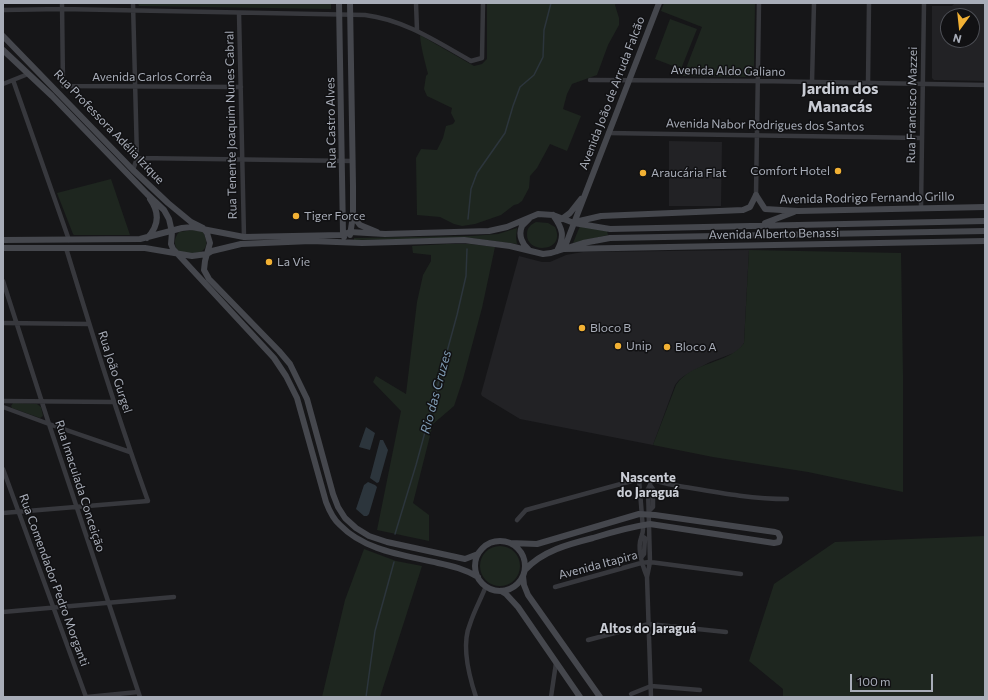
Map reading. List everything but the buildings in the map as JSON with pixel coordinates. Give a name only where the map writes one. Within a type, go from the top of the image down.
[{"type":"street","points":[[52,96],[63,86],[62,3]]},
{"type":"street","points":[[130,177],[137,158],[133,3]]},
{"type":"street","name":"Rua Castro Alves","points":[[339,3],[343,234],[348,243]]},
{"type":"street","name":"Rua Castro Alves","points":[[348,243],[353,216],[350,3]]},
{"type":"street","points":[[416,3],[417,30]]},
{"type":"street","points":[[3,10],[62,9],[133,12],[350,14],[381,17],[417,30],[471,61],[482,58],[483,3]]},
{"type":"street","name":"Avenida João de Arruda Falcão","points":[[564,249],[659,3]]},
{"type":"street","points":[[574,223],[601,216],[743,210],[750,207],[756,196],[759,81],[759,3]]},
{"type":"street","points":[[812,82],[814,3]]},
{"type":"street","points":[[868,83],[869,3]]},
{"type":"street","name":"Rua Francisco Mazzei","points":[[921,208],[924,3]]},
{"type":"street","name":"Rua Tenente Joaquim Nunes Cabral","points":[[239,13],[241,160],[244,237]]},
{"type":"street","name":"Rua Professora Adélia Izique","points":[[3,36],[133,170],[168,203],[191,222],[203,228]]},
{"type":"street","name":"Rua Professora Adélia Izique","points":[[3,50],[52,96],[146,194],[164,210],[169,219],[172,232]]},
{"type":"street","points":[[3,84],[28,74]]},
{"type":"street","points":[[13,80],[68,240]]},
{"type":"street","name":"Avenida Aldo Galiano","points":[[590,80],[985,85]]},
{"type":"street","name":"Avenida Carlos Corrêa","points":[[63,86],[241,87]]},
{"type":"street","name":"Avenida Nabor Rodrigues dos Santos","points":[[608,133],[922,138]]},
{"type":"street","points":[[137,158],[353,161]]},
{"type":"street","points":[[342,186],[353,186]]},
{"type":"street","name":"Avenida João de Arruda Falcão","points":[[562,218],[570,213],[586,191]]},
{"type":"street","points":[[146,194],[156,209],[158,219],[152,233],[147,238]]},
{"type":"street","name":"Avenida Rodrigo Fernando Grillo","points":[[756,196],[765,208],[798,211],[985,207]]},
{"type":"street","points":[[760,225],[798,211]]},
{"type":"street","points":[[3,240],[140,239],[172,232],[182,228],[192,227],[244,237],[343,234],[350,232],[383,234],[489,231],[508,227],[538,214],[553,215],[574,223],[610,229],[985,221]]},
{"type":"street","points":[[553,215],[562,231],[562,237],[556,251]]},
{"type":"street","points":[[353,216],[363,226],[383,234]]},
{"type":"street","points":[[528,250],[524,246],[521,234],[522,226],[532,216]]},
{"type":"street","points":[[203,228],[209,238],[210,243],[204,268],[208,279],[279,351],[291,367],[307,399],[333,494],[338,507],[345,518],[356,528],[369,536],[387,542],[465,559],[478,554],[488,544],[494,542],[501,541],[510,543],[537,544],[650,513],[775,532],[778,533],[780,537],[779,542],[774,543],[646,524],[559,547],[531,563],[525,570],[519,582],[514,586],[501,591]]},
{"type":"street","points":[[3,248],[145,248],[192,256],[207,254],[212,251],[242,244],[311,241],[362,243],[464,240],[500,244],[543,254],[583,243],[610,238],[985,231]]},
{"type":"street","points":[[172,232],[171,244],[177,254],[216,294],[235,317],[274,358],[286,376],[297,398],[326,502],[331,514],[339,525],[352,536],[369,546],[468,571],[478,577],[486,586],[506,594],[518,606],[580,697]]},
{"type":"street","name":"Avenida Alberto Benassi","points":[[564,249],[985,241]]},
{"type":"street","name":"Rua João Gurgel","points":[[66,248],[130,452],[148,501],[77,507]]},
{"type":"street","name":"Rua Imaculada Conceição","points":[[3,281],[140,697]]},
{"type":"street","points":[[3,323],[89,324]]},
{"type":"street","points":[[3,401],[114,402]]},
{"type":"street","points":[[3,407],[130,452]]},
{"type":"street","name":"Rua Comendador Pedro Morganti","points":[[3,469],[87,697]]},
{"type":"street","points":[[639,479],[642,514],[646,524],[650,562],[647,577],[651,697]]},
{"type":"street","points":[[517,520],[526,510],[639,479],[650,479],[668,484],[724,494],[771,499],[787,499]]},
{"type":"street","points":[[647,577],[641,563],[640,538],[653,507],[650,479]]},
{"type":"street","points":[[3,513],[77,507]]},
{"type":"street","points":[[510,543],[522,554],[525,570]]},
{"type":"street","points":[[478,554],[476,561],[478,577]]},
{"type":"street","name":"Avenida Itapira","points":[[555,587],[641,563],[650,562],[741,574]]},
{"type":"street","points":[[523,576],[524,585],[528,595],[600,697]]},
{"type":"street","points":[[476,697],[467,662],[466,645],[469,625],[486,586]]},
{"type":"street","points":[[3,612],[174,597]]},
{"type":"street","points":[[588,640],[649,624],[726,632]]},
{"type":"street","points":[[551,697],[556,663]]},
{"type":"street","points":[[631,694],[651,686],[700,690]]},
{"type":"street","points":[[87,697],[138,692]]},
{"type":"shaded area","points":[[138,3],[331,3],[331,9],[139,6]]},
{"type":"shaded area","points":[[487,3],[616,3],[615,5],[619,18],[619,25],[608,45],[597,75],[572,84],[567,94],[563,109],[581,116],[567,151],[550,144],[537,168],[530,176],[529,188],[522,201],[501,215],[475,224],[462,226],[440,217],[417,215],[416,158],[421,149],[437,150],[443,138],[446,126],[453,124],[455,121],[451,113],[452,108],[427,96],[424,89],[426,76],[428,74],[420,35],[474,66],[482,64],[487,59]]},
{"type":"shaded area","points":[[664,3],[755,3],[754,65],[752,74],[746,77],[683,76],[702,27],[661,11]]},
{"type":"shaded area","points":[[955,3],[985,3],[985,81],[934,80],[932,78],[932,6],[952,6]]},
{"type":"shaded area","points":[[670,19],[697,29],[681,69],[655,59]]},
{"type":"shaded area","points":[[669,141],[722,142],[721,206],[669,206]]},
{"type":"shaded area","points":[[111,179],[130,235],[74,235],[57,193]]},
{"type":"shaded area","points":[[536,222],[548,223],[555,227],[557,235],[556,242],[551,246],[539,248],[528,241],[528,228]]},
{"type":"shaded area","points":[[580,226],[607,231],[608,235],[573,243]]},
{"type":"shaded area","points":[[517,228],[517,244],[471,238],[354,240],[354,238],[471,236],[498,234]]},
{"type":"shaded area","points":[[193,230],[203,232],[206,239],[204,249],[197,253],[179,252],[175,244],[177,234],[179,232]]},
{"type":"shaded area","points":[[470,244],[495,247],[482,308],[463,379],[454,406],[433,424],[413,503],[429,515],[429,541],[377,530],[401,411],[373,382],[376,376],[406,394],[417,302],[423,275],[431,261],[431,255],[413,253],[412,246]]},
{"type":"shaded area","name":"Unip","points":[[749,250],[744,343],[739,350],[734,353],[710,362],[679,380],[675,385],[653,445],[520,419],[482,396],[481,394],[519,256],[542,262],[550,262],[566,255],[583,252]]},
{"type":"shaded area","points":[[749,250],[901,253],[903,492],[808,472],[713,457],[653,445],[676,385],[683,377],[691,371],[730,355],[738,350],[744,343]]},
{"type":"shaded area","points":[[13,403],[37,404],[41,407],[43,416],[40,418],[12,408],[11,406]]},
{"type":"shaded area","points":[[366,427],[375,433],[370,450],[359,447]]},
{"type":"shaded area","points":[[380,440],[383,440],[388,450],[379,482],[377,483],[370,478]]},
{"type":"shaded area","points":[[368,482],[377,487],[369,514],[364,516],[356,509],[364,485]]},
{"type":"shaded area","points":[[985,536],[985,697],[783,697],[783,689],[749,661],[774,584],[835,542]]},
{"type":"shaded area","points":[[504,546],[511,549],[517,555],[520,566],[519,574],[511,583],[504,586],[496,586],[489,583],[481,574],[480,562],[483,555],[492,547]]},
{"type":"shaded area","points":[[364,549],[396,561],[422,566],[380,697],[322,697],[345,600]]},
{"type":"waterway","points":[[468,219],[471,189],[477,173],[505,133],[520,87],[534,75],[543,57],[544,30],[551,3]]},
{"type":"waterway","name":"Rio das Cruzes","points":[[395,534],[416,465],[457,315],[466,276],[467,249]]},
{"type":"waterway","name":"Rio das Cruzes","points":[[366,697],[375,631],[394,562]]},
{"type":"place","name":"Comfort Hotel","points":[[838,171]]},
{"type":"place","name":"Araucária Flat","points":[[643,173]]},
{"type":"place","name":"Tiger Force","points":[[296,216]]},
{"type":"place","name":"La Vie","points":[[269,262]]},
{"type":"place","name":"Bloco B","points":[[582,328]]},
{"type":"place","name":"Unip","points":[[618,346]]},
{"type":"place","name":"Bloco A","points":[[667,347]]},
{"type":"district","name":"Jardim dos Manacás","points":[[840,98]]},
{"type":"district","name":"Nascente do Jaraguá","points":[[648,486]]},
{"type":"district","name":"Altos do Jaraguá","points":[[648,629]]}]
